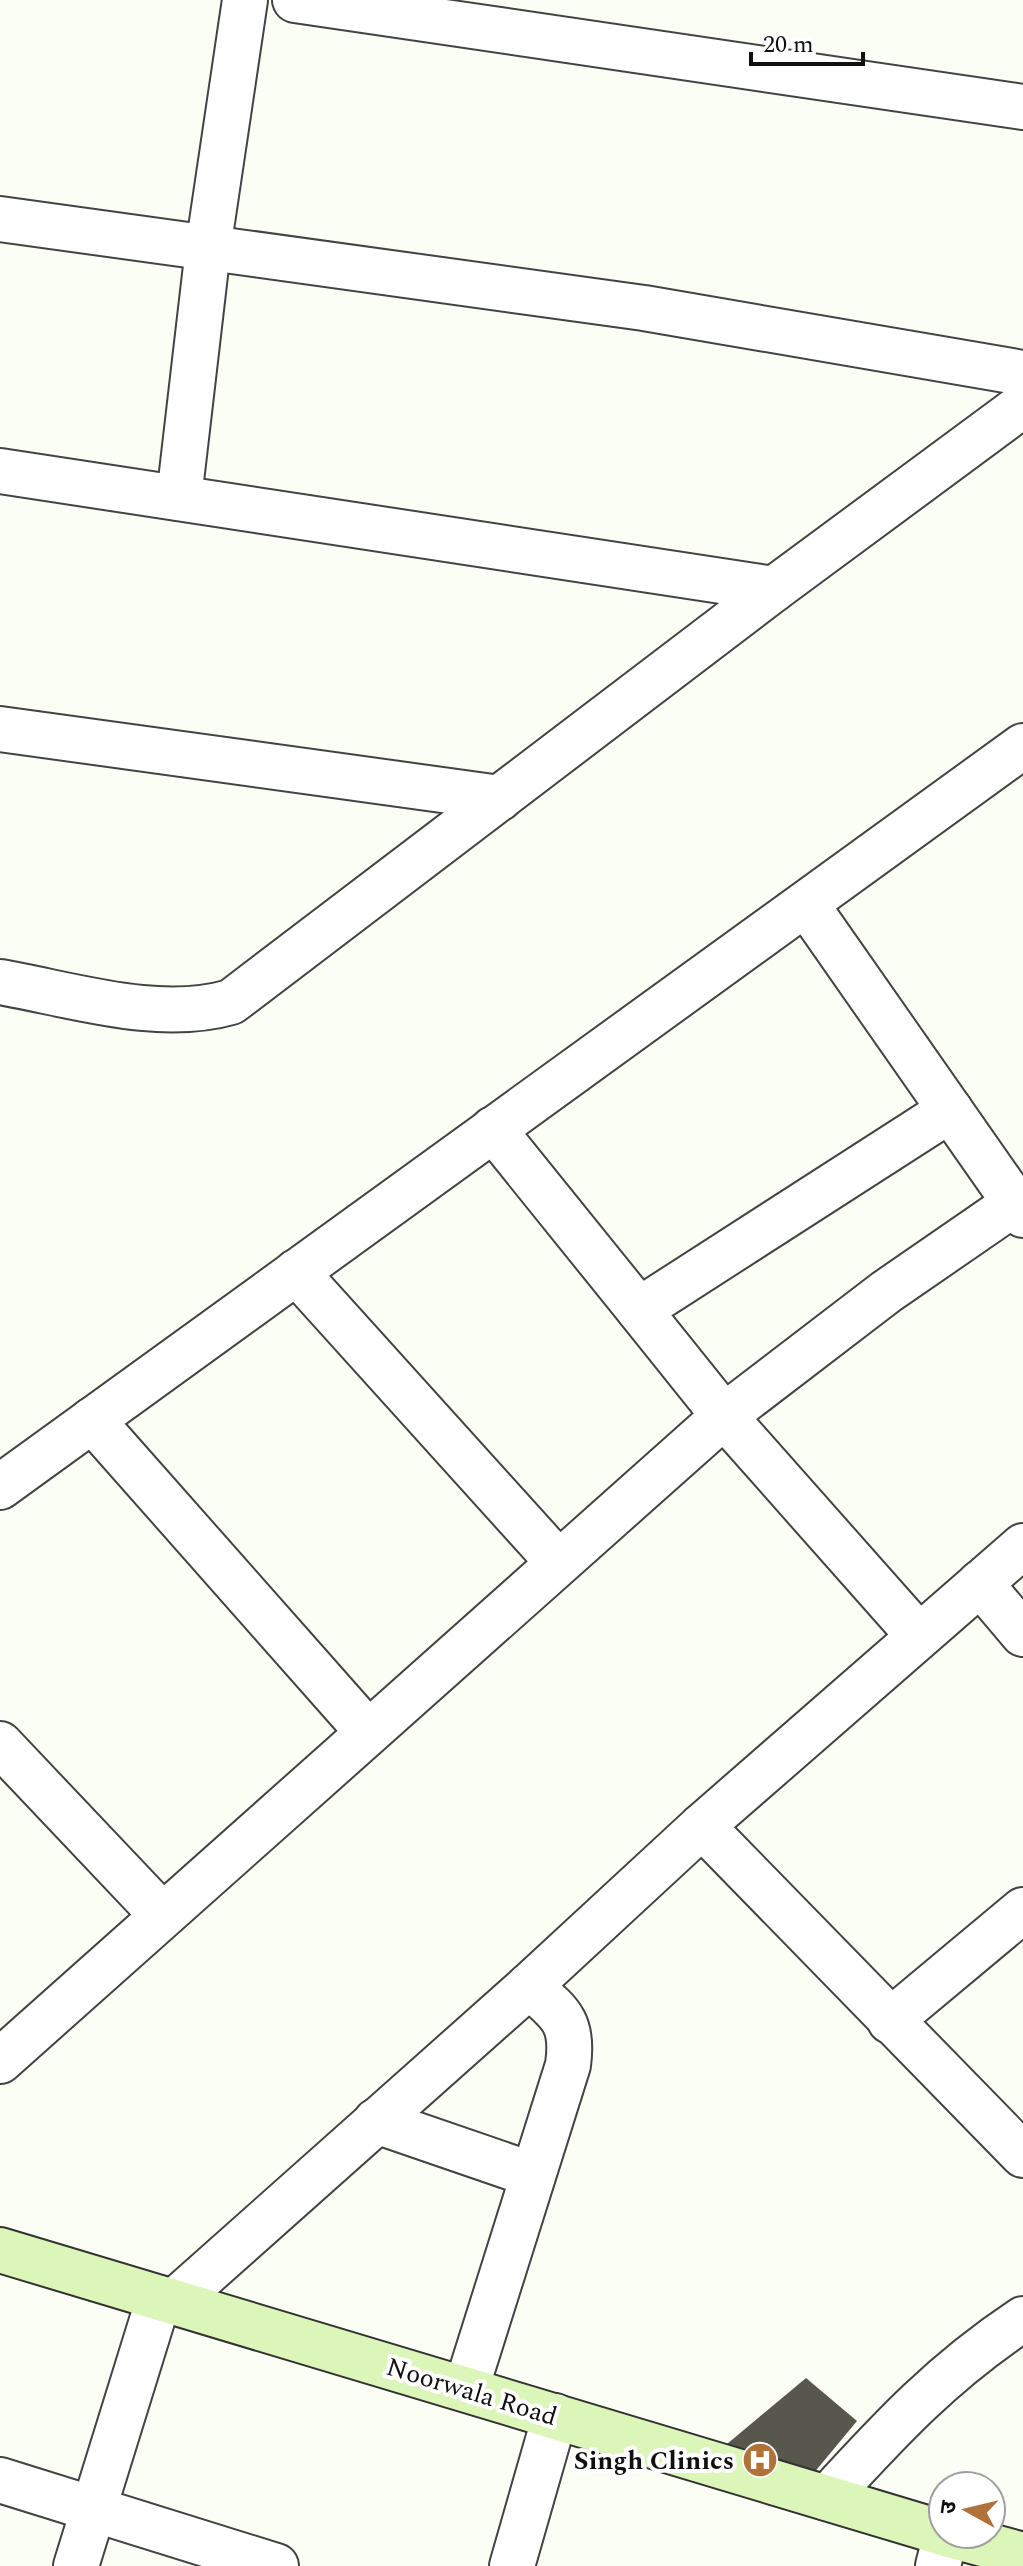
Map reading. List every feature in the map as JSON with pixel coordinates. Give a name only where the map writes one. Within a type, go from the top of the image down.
[{"type":"street","points":[[179,498],[208,249],[245,0]]},
{"type":"street","points":[[295,0],[1023,107]]},
{"type":"street","points":[[0,219],[644,308],[1023,373]]},
{"type":"street","points":[[0,982],[163,1010],[202,1010],[231,1002],[774,589],[1023,405]]},
{"type":"street","points":[[0,471],[774,589]]},
{"type":"street","points":[[0,729],[500,798]]},
{"type":"street","points":[[0,1487],[1023,746]]},
{"type":"street","points":[[0,2061],[557,1561],[724,1416],[886,1292],[1019,1209],[806,904]]},
{"type":"street","points":[[639,1310],[950,1110]]},
{"type":"street","points":[[493,1129],[724,1416],[918,1635]]},
{"type":"street","points":[[296,1272],[557,1561]]},
{"type":"street","points":[[92,1420],[367,1731]]},
{"type":"street","points":[[76,2566],[93,2508],[166,2300],[376,2121],[529,1986],[702,1826],[1023,1546]]},
{"type":"street","points":[[980,1583],[1023,1634]]},
{"type":"street","points":[[0,1744],[162,1915]]},
{"type":"street","points":[[702,1826],[1023,2155]]},
{"type":"street","points":[[890,2021],[1023,1910]]},
{"type":"street","points":[[466,2389],[571,2044],[568,2026],[560,2012],[529,1986]]},
{"type":"street","points":[[376,2121],[533,2175]]},
{"type":"street","name":"Noorwala Road","points":[[0,2250],[927,2529]]},
{"type":"street","points":[[827,2498],[912,2405],[983,2345],[1023,2319]]},
{"type":"street","points":[[512,2566],[555,2416]]},
{"type":"street","points":[[0,2480],[276,2566]]},
{"type":"building","points":[[806,2378],[857,2421],[813,2474],[727,2444]]},
{"type":"place","name":"Singh Clinics","points":[[760,2460]]}]
